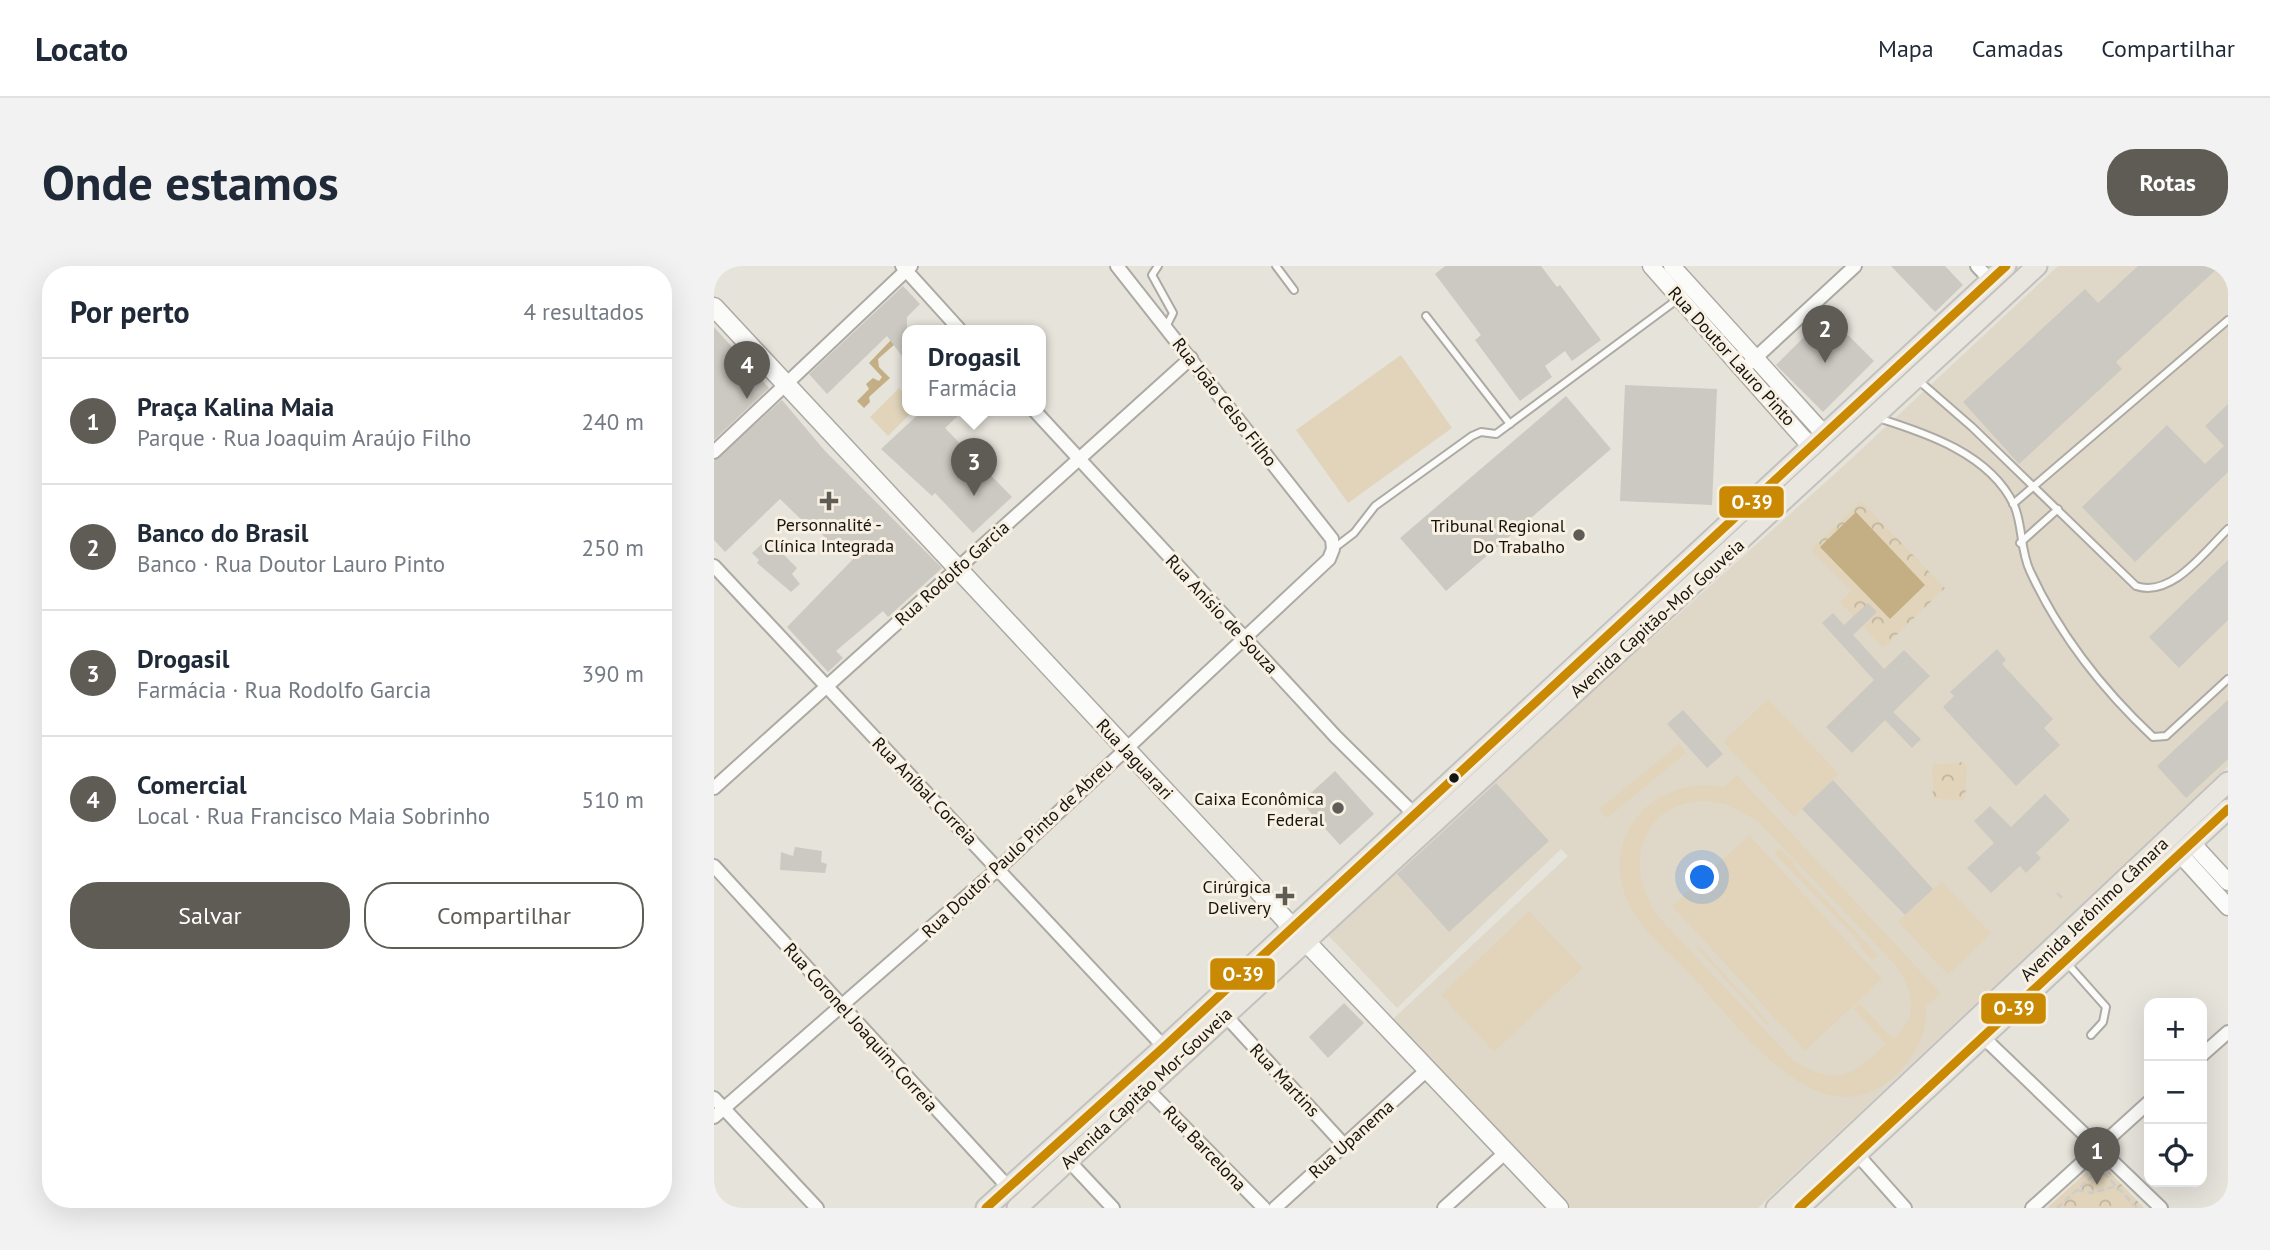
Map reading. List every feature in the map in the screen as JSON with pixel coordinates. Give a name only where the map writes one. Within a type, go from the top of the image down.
[{"type":"main road","name":"Avenida Capitão-Mor Gouveia","points":[[1299,934],[1415,814],[1819,441],[1984,273],[2006,266]]},
{"type":"main road","name":"Avenida Capitão-Mor Gouveia","points":[[1299,934],[1620,652],[2037,266]]},
{"type":"main road","name":"Rua Jaguarari","points":[[714,307],[1299,934],[1559,1208]]},
{"type":"main road","points":[[1740,514],[1776,509]]},
{"type":"main road","points":[[1620,652],[1628,617]]},
{"type":"main road","name":"Avenida Jerônimo Câmara","points":[[1776,1208],[2228,782]]},
{"type":"main road","name":"Avenida Jerônimo Câmara","points":[[1799,1208],[2228,809]]},
{"type":"main road","name":"Avenida Capitão Mor-Gouveia","points":[[1017,1208],[1225,1015],[1299,934]]},
{"type":"main road","name":"Avenida Capitão Mor-Gouveia","points":[[986,1208],[1164,1047],[1299,934]]},
{"type":"street","name":"Rua João Celso Filho","points":[[1118,266],[1332,544]]},
{"type":"street","name":"Rua Doutor Lauro Pinto","points":[[1651,266],[1751,363]]},
{"type":"street","name":"Rua Doutor Lauro Pinto","points":[[1672,266],[1819,441]]},
{"type":"street","points":[[1751,363],[1855,266]]},
{"type":"street","points":[[714,452],[906,268],[956,325]]},
{"type":"street","name":"Rua Rodolfo Garcia","points":[[714,788],[1191,358]]},
{"type":"street","name":"Rua Anísio de Souza","points":[[1040,416],[1336,737],[1415,814]]},
{"type":"street","name":"Rua Doutor Paulo Pinto de Abreu","points":[[719,1112],[999,868],[1125,748],[1324,566],[1332,544]]},
{"type":"street","name":"Rua Aníbal Correia","points":[[714,566],[825,688],[999,868],[1164,1047]]},
{"type":"street","points":[[2186,848],[2228,882]]},
{"type":"street","points":[[2186,848],[2228,908]]},
{"type":"street","name":"Rua Coronel Joaquim Correia","points":[[714,866],[1008,1187]]},
{"type":"street","name":"Rua Martins","points":[[1225,1015],[1345,1145]]},
{"type":"street","points":[[2207,1051],[2228,1032]]},
{"type":"street","points":[[1983,1037],[2161,1208]]},
{"type":"street","name":"Rua Upanema","points":[[1275,1208],[1427,1069]]},
{"type":"street","name":"Rua Barcelona","points":[[1146,1088],[1264,1208]]},
{"type":"street","points":[[714,1098],[719,1112],[817,1208]]},
{"type":"street","points":[[2032,1208],[2144,1106]]},
{"type":"street","points":[[1444,1208],[1506,1152]]},
{"type":"street","points":[[1857,1154],[1905,1208]]},
{"type":"street","points":[[1068,1160],[1113,1208]]},
{"type":"lane","points":[[1158,266],[1152,275],[1153,282],[1173,313],[1166,327]]},
{"type":"lane","points":[[1276,266],[1294,290]]},
{"type":"lane","points":[[1332,544],[1354,533],[1375,506],[1472,436],[1481,432],[1496,434],[1680,297]]},
{"type":"lane","points":[[1426,316],[1510,424]]},
{"type":"lane","points":[[2014,504],[2228,320]]},
{"type":"lane","points":[[1916,379],[1945,401],[2126,578],[2144,589],[2165,586],[2228,529]]},
{"type":"lane","points":[[1875,418],[1918,431],[1958,450],[1995,480],[2014,504],[2020,543],[2029,570],[2050,610],[2083,661],[2153,737],[2166,736],[2228,678]]},
{"type":"lane","points":[[2020,543],[2058,509]]},
{"type":"lane","points":[[2065,961],[2106,1007],[2104,1022],[2091,1035]]},
{"type":"path","points":[[2057,893],[2063,899]]},
{"type":"path","points":[[2058,1207],[2100,1169],[2137,1208]]},
{"type":"path","points":[[2077,1190],[2092,1193],[2116,1186]]},
{"type":"shaded area","points":[[2058,266],[2228,266],[2228,767],[1758,1208],[1567,1208],[1393,1019],[1568,856],[1561,849],[1397,1008],[1328,935],[1493,781],[1850,460]]},
{"type":"shaded area","points":[[891,340],[895,344],[878,359],[879,367],[890,378],[869,397],[870,402],[864,408],[857,401],[869,389],[866,384],[873,378],[879,381],[882,377],[869,363]]},
{"type":"shaded area","points":[[1856,512],[1925,585],[1890,619],[1820,547]]},
{"type":"green space","points":[[1401,355],[1452,428],[1348,503],[1296,430]]},
{"type":"green space","points":[[899,388],[902,391],[902,416],[908,416],[888,436],[870,417]]},
{"type":"green space","points":[[1861,501],[1945,588],[1883,648],[1840,602],[1851,591],[1811,550]]},
{"type":"green space","points":[[1768,699],[1839,774],[1794,817],[1723,742]]},
{"type":"green space","points":[[1679,744],[1686,753],[1607,818],[1599,809]]},
{"type":"green space","points":[[1964,762],[1967,768],[1965,799],[1933,798],[1932,765]]},
{"type":"green space","points":[[1737,775],[1941,993],[1930,1004],[1926,1002],[1923,1033],[1915,1052],[1895,1076],[1867,1093],[1839,1097],[1811,1088],[1785,1072],[1759,1050],[1649,933],[1627,900],[1620,875],[1621,852],[1628,831],[1640,814],[1656,799],[1677,790],[1699,785],[1724,787]],"holes":[[[1705,801],[1725,804],[1756,820],[1897,967],[1903,977],[1910,996],[1910,1013],[1907,1022],[1893,1039],[1859,1003],[1853,1009],[1886,1044],[1853,1070],[1843,1074],[1822,1074],[1794,1061],[1658,916],[1647,897],[1641,878],[1640,859],[1644,841],[1652,825],[1665,813],[1683,804]]]},
{"type":"green space","points":[[1749,835],[1882,979],[1805,1051],[1672,906]]},
{"type":"green space","points":[[1780,848],[1878,955],[1872,960],[1859,946],[1861,944],[1774,853]]},
{"type":"green space","points":[[1941,881],[1991,933],[1948,975],[1898,922]]},
{"type":"green space","points":[[1529,911],[1583,968],[1494,1052],[1441,995]]},
{"type":"green space","points":[[1698,945],[1769,1023],[1767,1025],[1696,947]]},
{"type":"green space","points":[[2099,1161],[2144,1208],[2047,1208]]},
{"type":"building","points":[[1445,266],[1541,266],[1557,287],[1560,285],[1601,340],[1572,361],[1565,351],[1545,366],[1552,377],[1520,401],[1475,340],[1481,335],[1435,274]]},
{"type":"building","points":[[1891,266],[1945,266],[1963,285],[1935,312]]},
{"type":"building","points":[[2138,266],[2220,266],[2116,362],[2122,369],[2019,464],[1963,402],[2085,289],[2098,303]]},
{"type":"building","points":[[903,286],[920,304],[907,317],[907,325],[902,325],[902,356],[887,336],[827,394],[809,374]]},
{"type":"building","points":[[1827,314],[1874,361],[1823,412],[1776,365]]},
{"type":"building","points":[[714,327],[769,388],[714,440]]},
{"type":"building","points":[[1625,385],[1717,389],[1712,505],[1620,501]]},
{"type":"building","points":[[1566,396],[1611,449],[1446,591],[1400,538]]},
{"type":"building","points":[[782,400],[825,451],[942,568],[888,617],[883,611],[836,651],[843,658],[828,672],[787,627],[858,554],[848,544],[839,552],[815,527],[812,530],[780,499],[725,552],[714,540],[714,461]]},
{"type":"building","points":[[2228,404],[2228,472],[2135,562],[2082,507],[2167,425],[2205,464],[2224,446],[2205,426]]},
{"type":"building","points":[[917,416],[958,416],[945,428],[1012,497],[973,533],[935,493],[932,496],[881,449]]},
{"type":"building","points":[[764,542],[770,552],[776,547],[797,568],[792,574],[800,584],[791,592],[757,563],[759,560],[752,553]]},
{"type":"building","points":[[2228,560],[2228,620],[2179,668],[2149,637]]},
{"type":"building","points":[[1868,603],[1877,612],[1853,635],[1884,669],[1904,650],[1930,676],[1893,712],[1921,739],[1912,748],[1885,720],[1852,753],[1826,727],[1874,680],[1822,623],[1833,613],[1844,625]]},
{"type":"building","points":[[1997,649],[2006,660],[2002,664],[2053,719],[2044,728],[2060,745],[2016,786],[1943,707],[1954,696],[1950,692]]},
{"type":"building","points":[[2228,700],[2228,759],[2186,798],[2157,766]]},
{"type":"building","points":[[1683,710],[1723,754],[1707,768],[1667,724]]},
{"type":"building","name":"Caixa Econômica Federal","points":[[1335,771],[1374,814],[1340,845],[1301,802]]},
{"type":"building","points":[[1833,780],[1933,889],[1905,915],[1802,809]]},
{"type":"building","points":[[1496,783],[1549,841],[1449,932],[1397,874]]},
{"type":"building","points":[[2045,794],[2070,820],[2036,853],[2041,858],[2026,873],[2020,866],[1991,893],[1967,868],[1994,843],[1974,821],[1990,806],[2011,827]]},
{"type":"building","points":[[795,847],[822,851],[821,862],[827,864],[825,873],[780,870],[781,852],[793,856]]},
{"type":"building","points":[[1344,1003],[1364,1023],[1328,1058],[1309,1037]]},
{"type":"transit line","name":"O-39","points":[[986,1208],[1164,1047],[2006,266]]},
{"type":"transit line","name":"O-39","points":[[1799,1208],[2228,809]]},
{"type":"place","name":"Banco do Brasil","points":[[1825,363]]},
{"type":"place","name":"Comercial","points":[[747,399]]},
{"type":"place","name":"Drogasil","points":[[974,496]]},
{"type":"place","name":"Personnalité - Clínica Integrada","points":[[829,501]]},
{"type":"place","name":"Tribunal Regional Do Trabalho","points":[[1579,535]]},
{"type":"place","name":"Caixa Econômica Federal","points":[[1338,808]]},
{"type":"place","name":"Cirúrgica Delivery","points":[[1285,896]]},
{"type":"place","name":"Praça Kalina Maia","points":[[2097,1185]]}]
